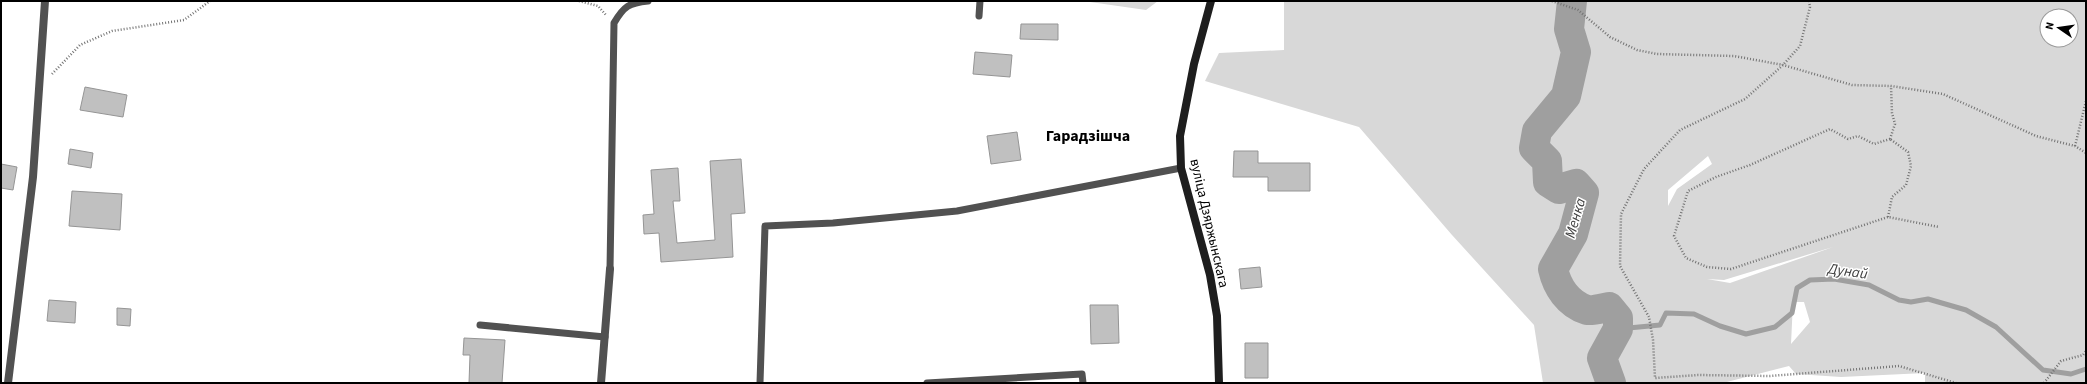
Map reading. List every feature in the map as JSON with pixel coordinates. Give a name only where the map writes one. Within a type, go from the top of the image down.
[{"type":"street","points":[[8,383],[33,177],[45,1]]},
{"type":"street","name":"вуліца Дзяржынскага","points":[[1211,1],[1186,99],[1180,136],[1181,168],[1210,275],[1217,316],[1219,383]]},
{"type":"street","points":[[601,383],[610,269]]},
{"type":"lane","points":[[610,269],[614,23],[621,10],[633,3],[648,1]]},
{"type":"lane","points":[[979,16],[980,1]]},
{"type":"lane","points":[[760,383],[765,226],[833,223],[957,211],[1181,168]]},
{"type":"lane","points":[[480,325],[605,337]]},
{"type":"lane","points":[[926,383],[1082,374],[1083,383]]},
{"type":"path","points":[[39,87],[80,45],[112,31],[184,20],[210,1]]},
{"type":"path","points":[[579,1],[598,6],[614,23]]},
{"type":"path","points":[[1552,1],[1578,10],[1610,37],[1637,50],[1657,54],[1734,56],[1783,65],[1852,84],[1891,86],[1943,94],[2036,136],[2075,146],[2086,153]]},
{"type":"path","points":[[1809,1],[1810,7],[1800,46],[1783,65],[1745,99],[1680,130],[1644,169],[1621,214],[1620,266],[1650,317],[1655,378],[1698,375],[1770,376],[1899,366],[1956,383]]},
{"type":"path","points":[[1890,139],[1895,124],[1892,113],[1891,86]]},
{"type":"path","points":[[2075,146],[2086,101]]},
{"type":"path","points":[[1890,139],[1874,144],[1858,136],[1848,139],[1830,129],[1750,165],[1716,177],[1688,191],[1674,236],[1686,258],[1707,267],[1731,269],[1888,217],[1940,228]]},
{"type":"path","points":[[1888,217],[1892,196],[1906,184],[1911,166],[1908,152],[1890,139]]},
{"type":"path","points":[[2045,382],[2061,361],[2083,355],[2086,351]]},
{"type":"shaded area","points":[[1083,1],[1158,1],[1146,10]]},
{"type":"shaded area","points":[[1292,1],[2086,1],[2086,383],[1925,383],[1925,373],[1841,377],[1796,374],[1789,366],[1723,383],[1543,383],[1534,325],[1452,235],[1359,127],[1205,81],[1219,53],[1284,50],[1284,2]],"holes":[[[1708,156],[1712,164],[1677,189],[1668,206],[1668,190]],[[1833,247],[1730,283],[1707,279],[1724,280]],[[1793,302],[1804,302],[1810,322],[1791,344]]]},
{"type":"building","points":[[1021,24],[1058,24],[1058,40],[1020,39]]},
{"type":"building","points":[[975,52],[1012,55],[1010,77],[973,74]]},
{"type":"building","points":[[85,87],[127,95],[123,117],[80,110]]},
{"type":"building","points":[[1017,132],[1021,160],[991,164],[987,136]]},
{"type":"building","points":[[70,149],[93,153],[91,168],[68,164]]},
{"type":"building","points":[[1234,151],[1258,151],[1258,163],[1310,163],[1310,191],[1268,191],[1268,177],[1233,177]]},
{"type":"building","points":[[741,159],[745,213],[731,214],[733,257],[661,262],[659,233],[644,234],[643,215],[654,214],[651,170],[678,168],[680,201],[673,201],[677,243],[715,240],[710,161]]},
{"type":"building","points":[[1,164],[17,167],[13,190],[1,188]]},
{"type":"building","points":[[72,191],[122,194],[120,230],[69,226]]},
{"type":"building","points":[[1260,267],[1262,287],[1241,289],[1239,269]]},
{"type":"building","points":[[49,300],[76,302],[75,323],[47,321]]},
{"type":"building","points":[[1090,305],[1118,305],[1119,343],[1091,344]]},
{"type":"building","points":[[117,308],[131,309],[130,326],[117,325]]},
{"type":"building","points":[[464,338],[505,340],[502,383],[469,383],[470,355],[463,355]]},
{"type":"building","points":[[1245,343],[1268,343],[1268,378],[1245,378]]},
{"type":"waterway","name":"Менка","points":[[1572,1],[1569,29],[1576,52],[1566,96],[1537,131],[1534,148],[1547,161],[1548,182],[1559,189],[1576,184],[1584,193],[1573,234],[1553,269],[1557,282],[1564,294],[1574,304],[1587,310],[1609,307],[1618,318],[1618,329],[1602,358],[1611,383]]},
{"type":"waterway","name":"Дунай","points":[[1618,329],[1660,325],[1666,313],[1694,314],[1720,326],[1746,334],[1775,327],[1792,313],[1797,288],[1810,280],[1834,279],[1869,285],[1899,300],[1911,302],[1928,299],[1966,310],[1996,327],[2043,370],[2071,374],[2086,369]]},
{"type":"district","name":"Гарадзішча","points":[[1088,135]]}]
